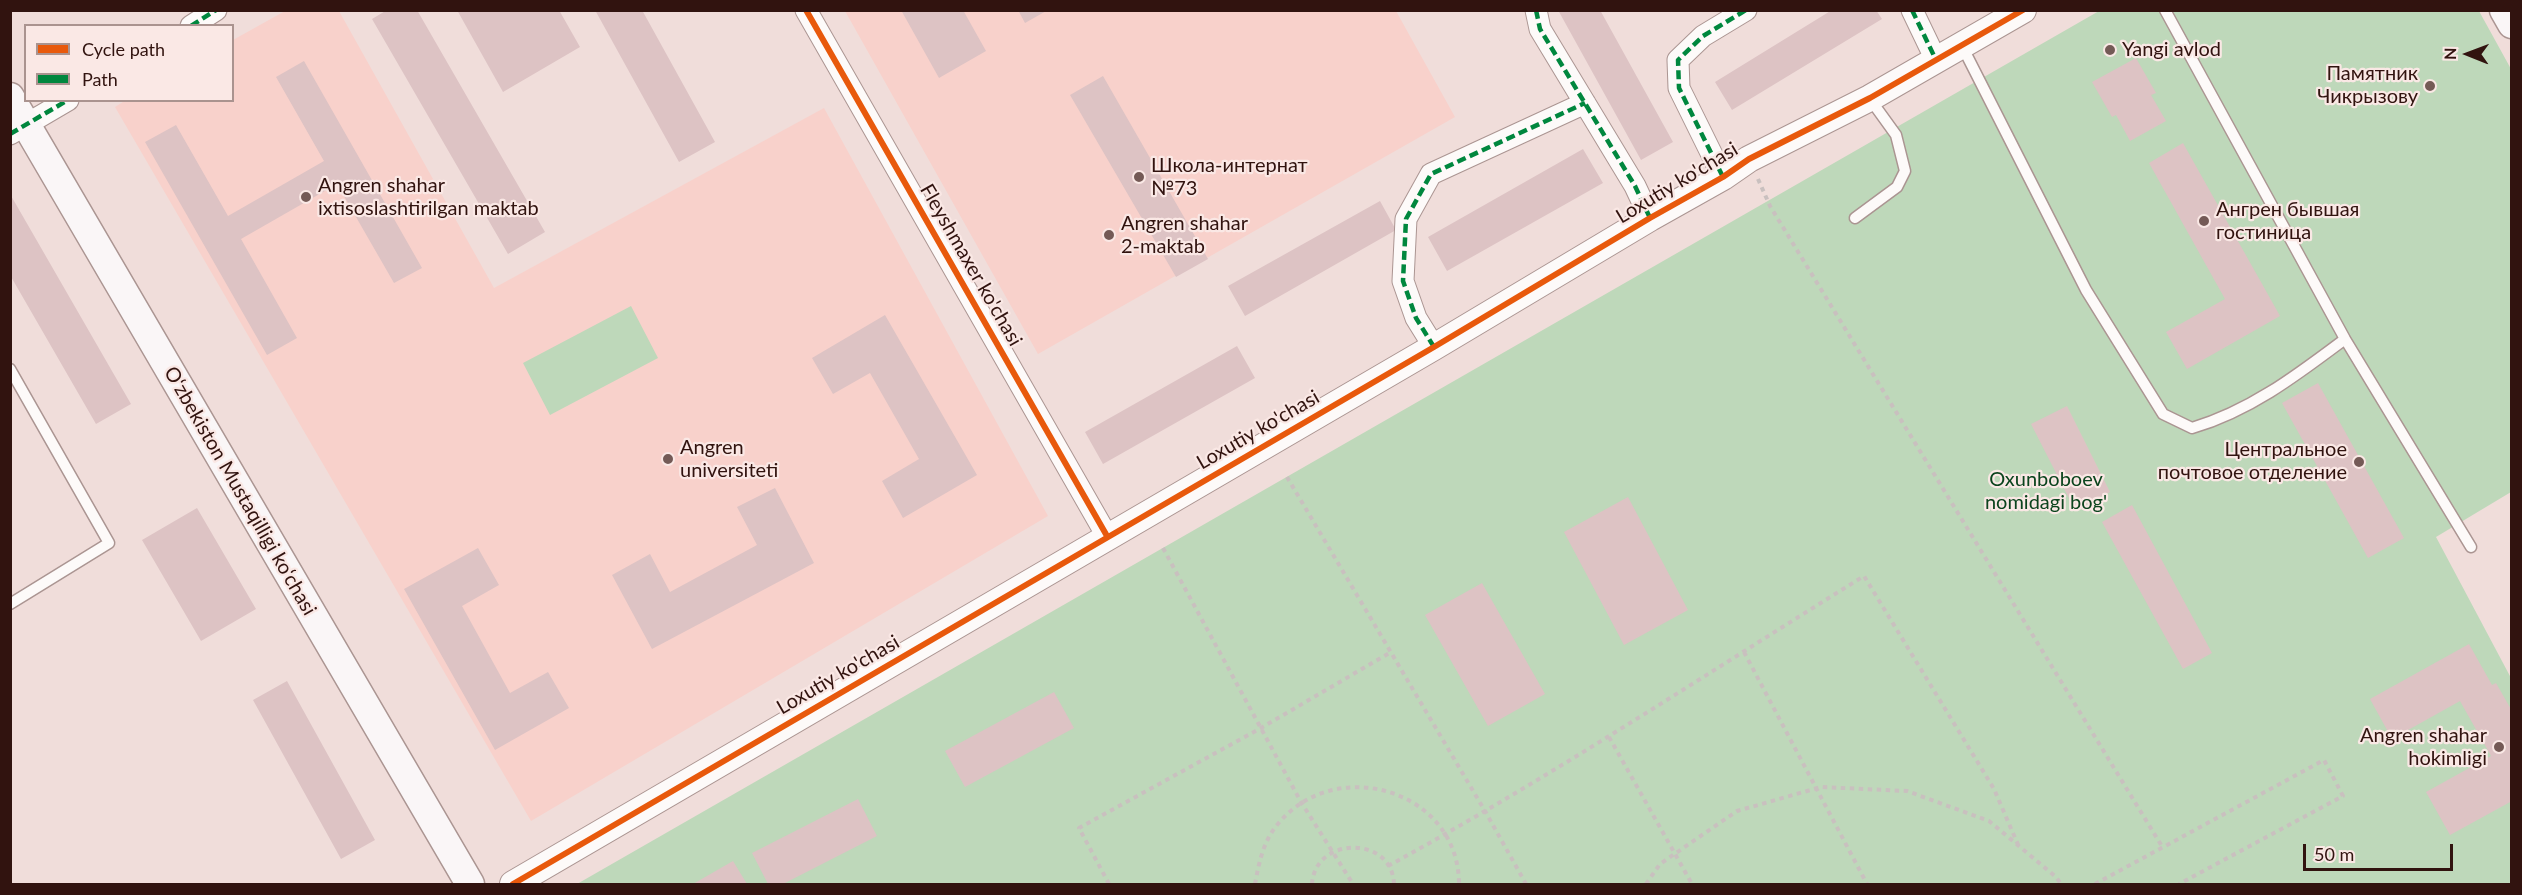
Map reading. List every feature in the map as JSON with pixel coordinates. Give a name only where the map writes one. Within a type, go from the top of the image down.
[{"type":"main road","points":[[2504,10],[2511,24]]},
{"type":"main road","name":"O‘zbekiston Mustaqilligi ko‘chasi","points":[[10,97],[18,130],[470,885]]},
{"type":"street","points":[[194,24],[216,10]]},
{"type":"street","name":"Fleyshmaxer ko'chasi","points":[[806,10],[1107,536]]},
{"type":"street","points":[[1536,10],[1540,29],[1635,186],[1650,218]]},
{"type":"street","points":[[1723,177],[1679,88],[1678,60],[1703,36],[1746,10]]},
{"type":"street","points":[[1912,10],[1936,60]]},
{"type":"street","name":"Loxutiy ko'chasi","points":[[513,885],[1434,347],[1723,177],[1749,159],[1870,98],[2023,10]]},
{"type":"street","points":[[18,130],[65,102]]},
{"type":"street","points":[[1434,347],[1416,318],[1403,281],[1406,219],[1431,174],[1585,103]]},
{"type":"lane","points":[[2165,10],[2345,339],[2471,547]]},
{"type":"lane","points":[[1962,45],[2086,290],[2163,414],[2192,428],[2222,419],[2286,383],[2345,339]]},
{"type":"lane","points":[[1855,218],[1897,187],[1905,171],[1896,135],[1870,98]]},
{"type":"lane","points":[[10,604],[109,543],[11,370]]},
{"type":"path","points":[[1749,159],[1770,206],[2163,848]]},
{"type":"path","points":[[1287,477],[1485,811],[1526,885]]},
{"type":"path","points":[[1163,548],[1301,802],[1353,885]]},
{"type":"path","points":[[1388,866],[1445,835],[1609,737],[1864,576],[1994,789],[2019,847]]},
{"type":"path","points":[[1744,651],[1867,885]]},
{"type":"path","points":[[1109,885],[1079,828],[1261,728],[1391,652]]},
{"type":"path","points":[[1609,737],[1692,885]]},
{"type":"path","points":[[2095,885],[2324,760],[2343,796],[2181,884]]},
{"type":"path","points":[[1255,885],[1260,855],[1276,825],[1301,802],[1332,788],[1366,786],[1399,794],[1427,812],[1445,835],[1459,871],[1459,885]]},
{"type":"path","points":[[1646,885],[1660,864],[1737,810],[1816,788],[1907,791],[1989,822],[2056,877],[2061,885]]},
{"type":"path","points":[[1312,885],[1317,866],[1332,852],[1352,846],[1366,848],[1379,855],[1388,866],[1394,885]]},
{"type":"shaded area","name":"Angren universiteti","points":[[285,11],[339,11],[494,288],[824,108],[1048,516],[531,821],[115,107],[123,102],[234,102],[234,39]]},
{"type":"shaded area","name":"Angren shahar 2-maktab","points":[[845,11],[1396,11],[1455,117],[1038,354]]},
{"type":"green space","name":"Oxunboboev nomidagi bog'","points":[[2099,11],[2479,11],[2511,69],[2511,492],[2436,537],[2511,678],[2511,884],[577,884]]},
{"type":"green space","points":[[631,306],[658,358],[550,415],[523,363]]},
{"type":"building","points":[[387,10],[417,10],[545,232],[508,254],[372,19]]},
{"type":"building","points":[[457,10],[559,10],[580,47],[503,92]]},
{"type":"building","points":[[595,10],[642,10],[715,142],[679,162]]},
{"type":"building","points":[[901,10],[963,10],[986,51],[939,78]]},
{"type":"building","points":[[1018,10],[1048,10],[1025,23]]},
{"type":"building","points":[[1558,10],[1600,10],[1673,142],[1641,160]]},
{"type":"building","points":[[1832,10],[1876,10],[1882,19],[1732,110],[1715,82]]},
{"type":"building","points":[[2136,58],[2156,93],[2151,95],[2166,121],[2130,141],[2116,115],[2112,117],[2092,82]]},
{"type":"building","points":[[304,61],[422,268],[394,283],[337,184],[241,239],[297,338],[267,355],[145,142],[176,125],[228,216],[324,161],[276,77]]},
{"type":"building","name":"Школа-интернат №73","points":[[1103,76],[1208,259],[1176,277],[1070,95]]},
{"type":"building","points":[[2183,143],[2280,316],[2187,369],[2166,332],[2225,299],[2149,163]]},
{"type":"building","points":[[1583,149],[1603,183],[1447,271],[1428,237]]},
{"type":"building","points":[[10,194],[131,404],[96,424],[10,275]]},
{"type":"building","points":[[1380,201],[1396,230],[1245,316],[1228,286]]},
{"type":"building","points":[[885,315],[977,475],[903,518],[882,481],[919,459],[870,373],[833,394],[812,358]]},
{"type":"building","points":[[1237,346],[1255,378],[1103,464],[1085,432]]},
{"type":"building","points":[[2318,383],[2404,538],[2368,558],[2282,403]]},
{"type":"building","points":[[2067,406],[2110,492],[2075,510],[2031,424]]},
{"type":"building","points":[[775,488],[814,563],[652,649],[612,575],[650,554],[670,592],[757,545],[737,507]]},
{"type":"building","points":[[1628,497],[1688,610],[1624,645],[1564,532]]},
{"type":"building","points":[[2132,505],[2212,653],[2183,669],[2102,522]]},
{"type":"building","points":[[197,508],[256,609],[201,641],[142,540]]},
{"type":"building","points":[[478,548],[499,585],[462,606],[510,693],[548,672],[569,708],[495,750],[404,589]]},
{"type":"building","points":[[1482,583],[1545,694],[1488,726],[1425,615]]},
{"type":"building","name":"Angren shahar hokimligi","points":[[2469,644],[2492,685],[2496,683],[2512,711],[2512,801],[2450,835],[2426,792],[2491,756],[2460,701],[2392,739],[2370,699]]},
{"type":"building","points":[[287,681],[375,840],[341,859],[253,700]]},
{"type":"building","points":[[1054,692],[1074,728],[965,787],[945,751]]},
{"type":"building","points":[[858,799],[877,836],[783,884],[768,884],[752,853]]},
{"type":"building","points":[[733,861],[747,884],[693,884]]},
{"type":"marked path","points":[[194,24],[216,10]]},
{"type":"marked path","points":[[1536,10],[1540,29],[1635,186],[1650,218]]},
{"type":"marked path","points":[[1723,177],[1679,88],[1678,60],[1703,36],[1746,10]]},
{"type":"marked path","points":[[1912,10],[1936,60]]},
{"type":"marked path","points":[[10,134],[65,102]]},
{"type":"marked path","points":[[1434,347],[1416,318],[1403,281],[1406,219],[1431,174],[1585,103]]},
{"type":"cycle path","points":[[806,10],[1107,536]]},
{"type":"cycle path","points":[[513,884],[1434,347],[1723,177],[1749,159],[1870,98],[2023,10]]},
{"type":"place","name":"Yangi avlod","points":[[2110,50]]},
{"type":"place","name":"Памятник Чикрызову","points":[[2430,86]]},
{"type":"place","name":"Школа-интернат №73","points":[[1139,177]]},
{"type":"place","name":"Angren shahar ixtisoslashtirilgan maktab","points":[[306,197]]},
{"type":"place","name":"Ангрен бывшая гостиница","points":[[2204,221]]},
{"type":"place","name":"Angren shahar 2-maktab","points":[[1109,235]]},
{"type":"place","name":"Angren universiteti","points":[[668,459]]},
{"type":"place","name":"Центральное почтовое отделение","points":[[2359,462]]},
{"type":"place","name":"Angren shahar hokimligi","points":[[2499,747]]}]
